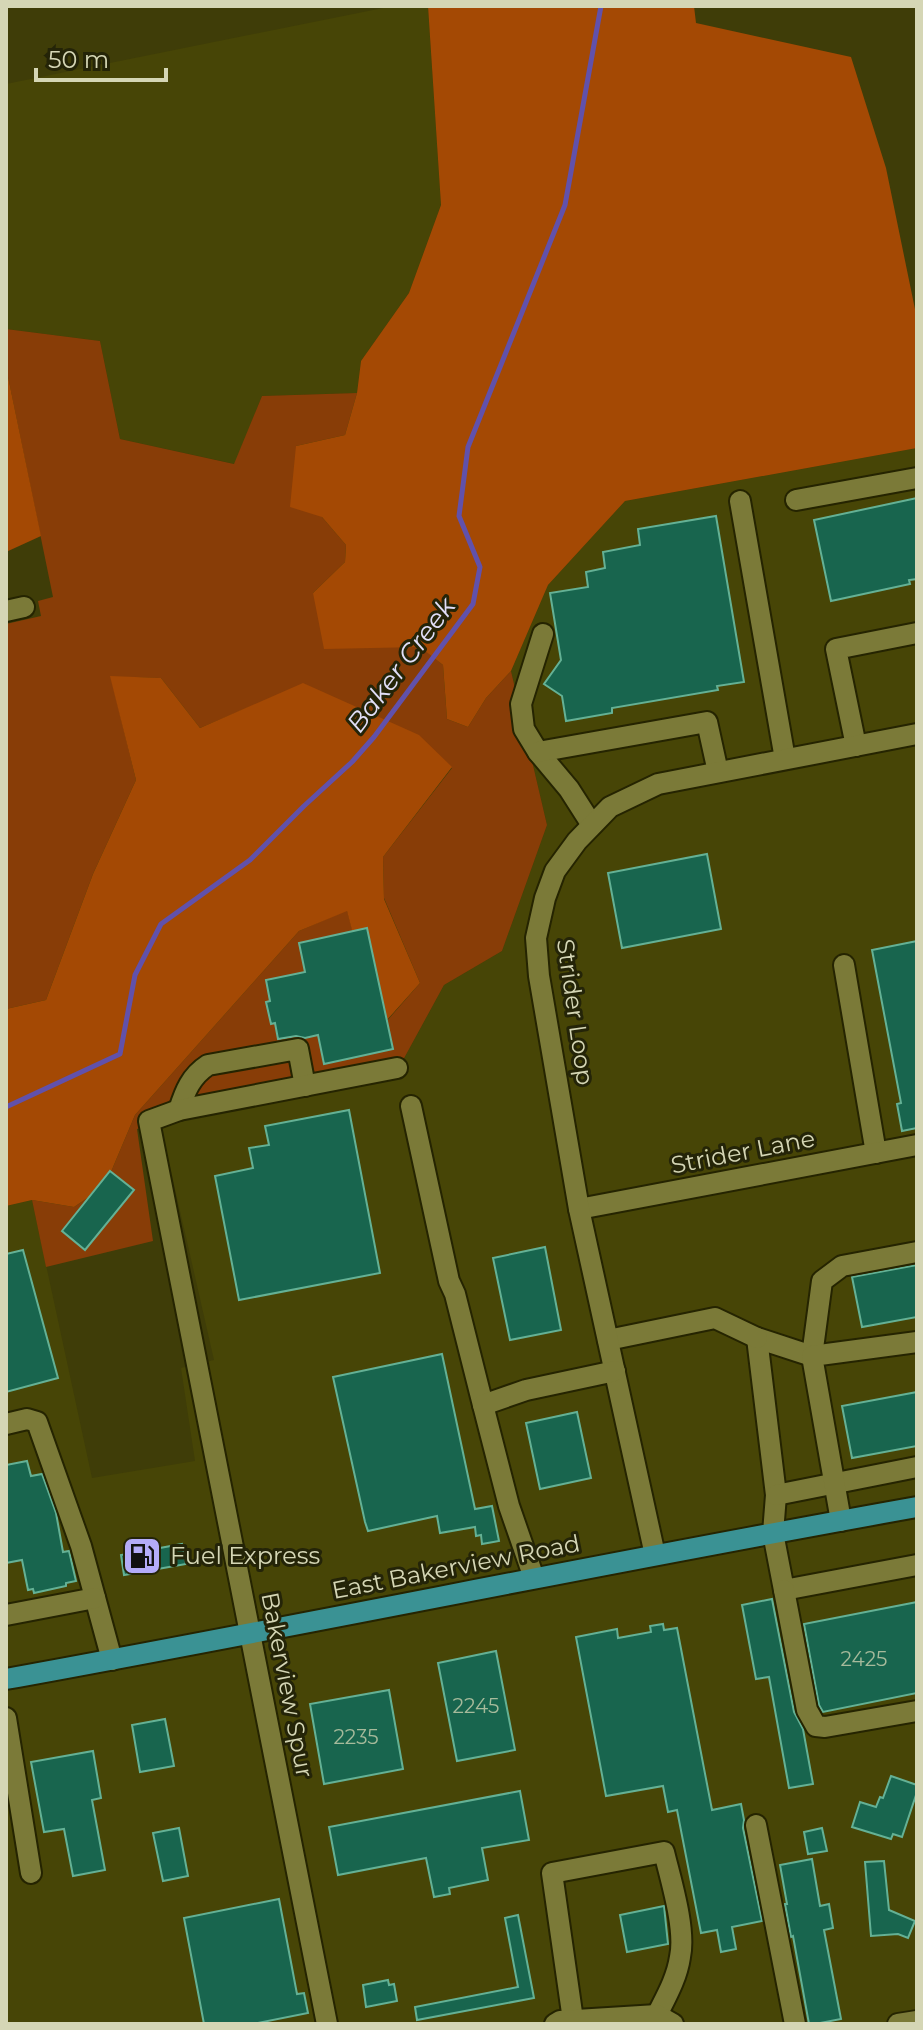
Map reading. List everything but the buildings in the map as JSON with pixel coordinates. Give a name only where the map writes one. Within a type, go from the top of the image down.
[{"type":"main road","name":"East Bakerview Road","points":[[6,1680],[917,1507]]},
{"type":"street","points":[[796,500],[917,478]]},
{"type":"street","points":[[740,501],[785,759]]},
{"type":"street","points":[[856,746],[836,649],[917,633]]},
{"type":"street","points":[[543,634],[521,704],[524,729],[592,825]]},
{"type":"street","points":[[538,752],[707,722],[718,772]]},
{"type":"street","name":"Strider Loop","points":[[655,1555],[579,1209],[539,976],[536,938],[545,898],[555,871],[592,825],[610,807],[658,784],[917,734]]},
{"type":"street","points":[[844,965],[876,1153]]},
{"type":"street","points":[[305,1086],[298,1049],[208,1065],[186,1088],[179,1110],[305,1086],[397,1068]]},
{"type":"street","points":[[411,1106],[449,1281],[455,1294],[509,1506],[534,1578]]},
{"type":"street","name":"Bakerview Spur","points":[[179,1110],[149,1121],[327,2024]]},
{"type":"street","name":"Strider Lane","points":[[579,1209],[917,1145]]},
{"type":"street","points":[[841,1521],[812,1356],[822,1281],[842,1266],[917,1252]]},
{"type":"street","points":[[608,1340],[715,1318],[757,1338],[812,1356],[917,1342]]},
{"type":"street","points":[[757,1338],[776,1495],[773,1533],[807,1710],[816,1726],[825,1727],[917,1711]]},
{"type":"street","points":[[483,1405],[526,1390],[615,1371]]},
{"type":"street","points":[[6,1424],[27,1419],[37,1422],[81,1546],[112,1660]]},
{"type":"street","points":[[776,1495],[917,1467]]},
{"type":"street","points":[[784,1590],[917,1565]]},
{"type":"street","points":[[6,1615],[95,1598]]},
{"type":"street","points":[[6,1718],[31,1873]]},
{"type":"street","points":[[756,1825],[795,2024]]},
{"type":"street","points":[[664,1852],[682,1942],[665,2020],[564,2022],[552,1873],[664,1852]]},
{"type":"street","points":[[898,2024],[917,2021]]},
{"type":"shaded area","points":[[393,6],[428,6],[441,205],[409,293],[361,361],[357,393],[262,396],[235,464],[120,439],[100,341],[6,329],[6,84]]},
{"type":"shaded area","points":[[428,6],[694,6],[696,23],[851,57],[886,168],[917,319],[917,448],[625,501],[548,585],[511,671],[486,698],[468,727],[447,719],[443,665],[420,647],[324,649],[313,593],[345,562],[346,545],[322,517],[290,507],[296,446],[345,435],[357,393],[361,361],[409,293],[441,205]]},
{"type":"shaded area","points":[[6,329],[100,341],[120,439],[234,464],[262,396],[357,393],[345,435],[296,446],[322,517],[346,545],[345,562],[313,593],[421,647],[443,665],[447,719],[468,727],[486,698],[511,671],[547,825],[502,951],[444,985],[402,1062],[137,1129],[153,1241],[46,1267],[32,1200],[74,1207],[105,1186],[135,1115],[299,931],[347,910],[379,1030],[420,983],[384,898],[383,857],[452,768],[304,684],[200,728],[161,678],[111,677],[136,780],[93,874],[46,1000],[6,1009],[6,624],[41,616],[38,601],[53,597],[6,367]]},
{"type":"shaded area","points":[[6,367],[41,536],[6,552]]},
{"type":"shaded area","points":[[917,448],[917,2024],[6,2024],[6,1206],[32,1200],[92,1478],[195,1461],[181,1368],[214,1360],[160,1123],[402,1062],[444,985],[502,951],[547,825],[511,671],[548,585],[625,501]]},
{"type":"shaded area","points":[[110,676],[161,678],[200,728],[303,683],[419,735],[452,767],[383,857],[384,899],[420,983],[378,1030],[347,911],[299,931],[135,1115],[105,1186],[74,1207],[32,1200],[6,1206],[6,1009],[46,1000],[93,874],[136,780]]},
{"type":"waterway","name":"Baker Creek","points":[[6,1107],[120,1054],[135,975],[161,924],[250,860],[352,762],[473,604],[480,567],[459,516],[468,447],[565,205],[601,6]]},
{"type":"place","name":"Fuel Express","points":[[142,1556]]}]
